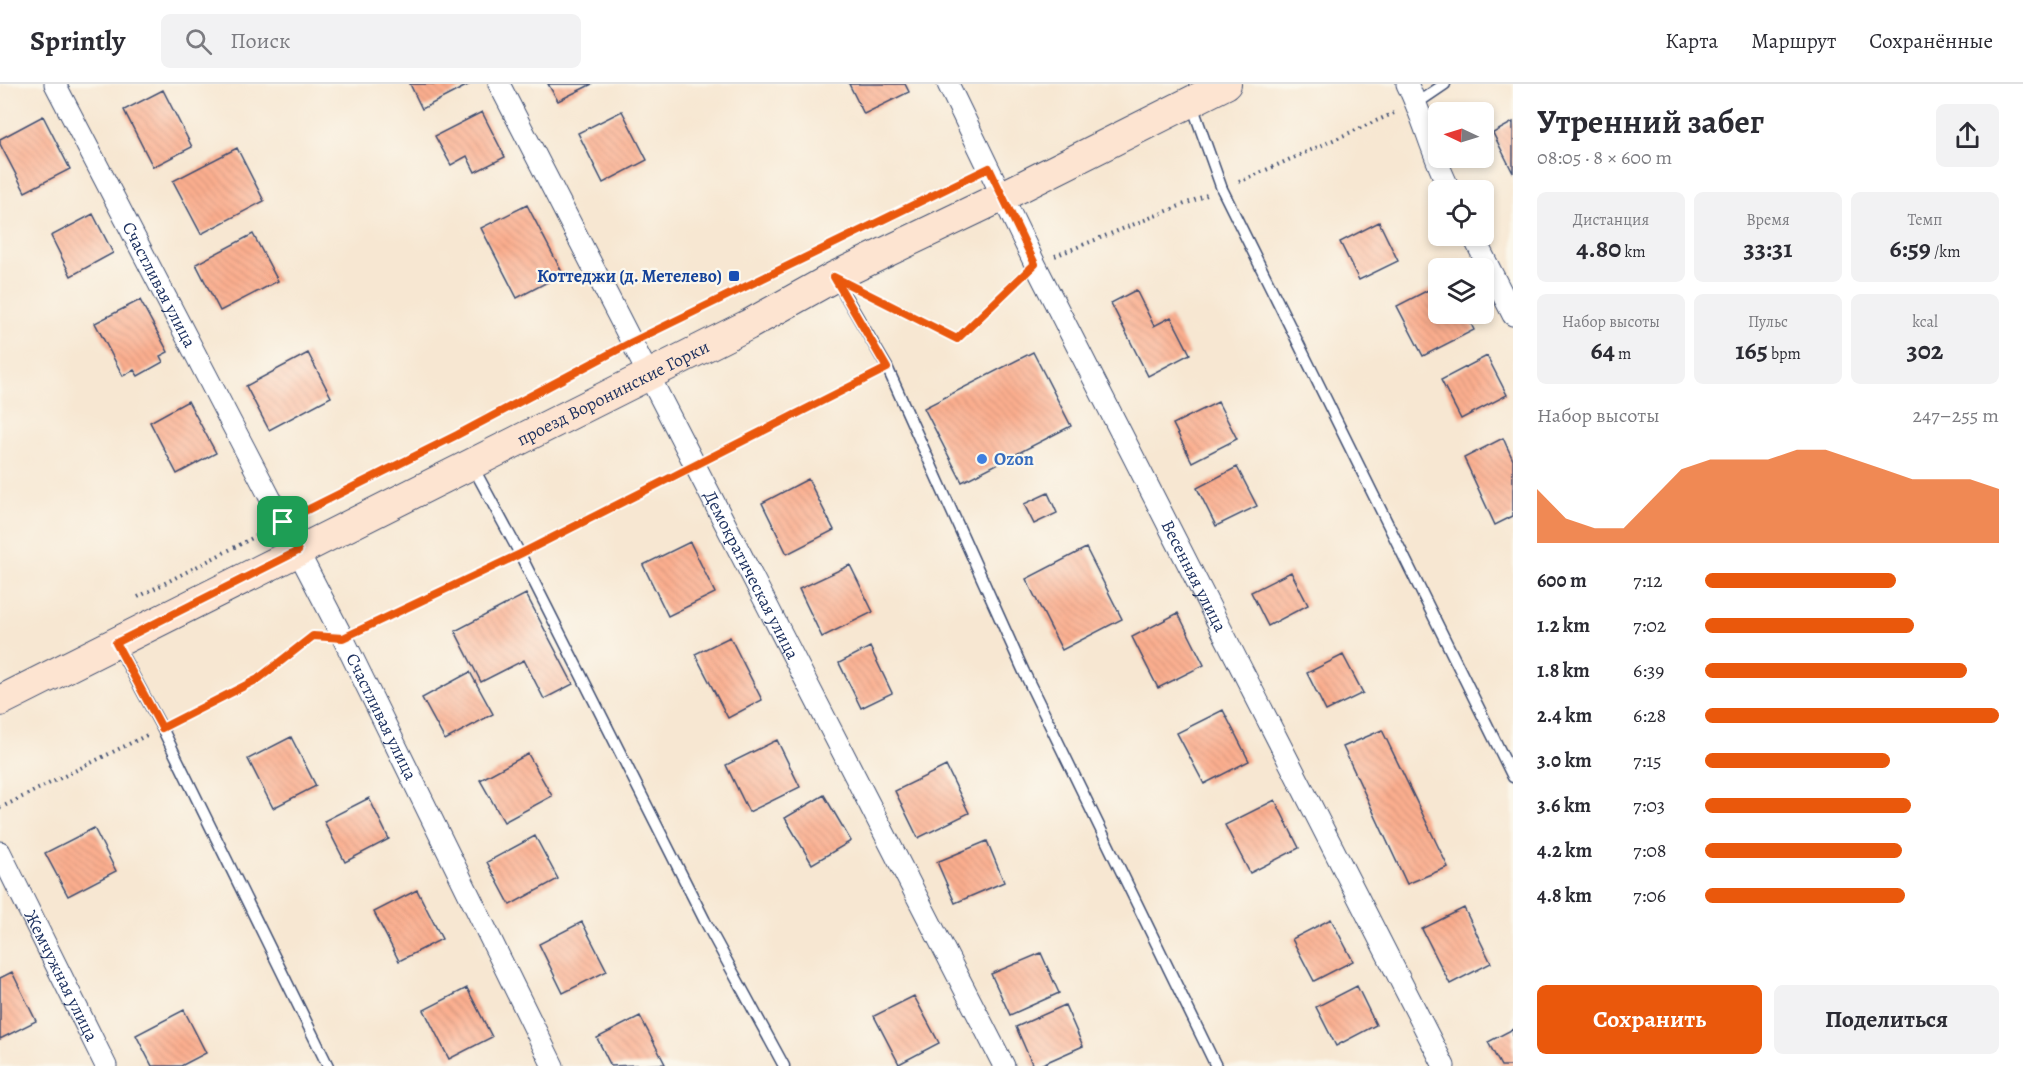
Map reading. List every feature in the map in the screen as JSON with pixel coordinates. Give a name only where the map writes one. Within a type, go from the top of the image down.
[{"type":"street","name":"Счастливая улица","points":[[55,84],[343,638],[553,1066]]},
{"type":"street","name":"Демократическая улица","points":[[499,84],[1004,1066]]},
{"type":"street","name":"Весенняя улица","points":[[948,84],[1035,264],[1444,1066]]},
{"type":"street","name":"проезд Воронинские Горки","points":[[0,701],[748,325],[834,277],[1003,196],[1226,84]]},
{"type":"street","points":[[1407,84],[1445,180]]},
{"type":"street","points":[[1478,246],[1513,315]]},
{"type":"street","name":"Жемчужная улица","points":[[0,852],[106,1066]]},
{"type":"lane","points":[[1416,103],[1445,84]]},
{"type":"lane","points":[[1191,102],[1222,189],[1513,777]]},
{"type":"lane","points":[[834,277],[887,368],[1024,672],[1216,1066]]},
{"type":"lane","points":[[471,464],[520,554],[705,921],[784,1066]]},
{"type":"lane","points":[[116,643],[162,728],[328,1066]]},
{"type":"path","points":[[834,277],[957,339],[1035,264],[1222,189],[1416,103]]},
{"type":"path","points":[[894,214],[989,168]]},
{"type":"path","points":[[135,599],[457,435],[632,342],[820,250]]},
{"type":"path","points":[[0,808],[258,679],[313,636],[343,638],[520,554],[887,368]]},
{"type":"building","points":[[410,84],[470,84],[422,109]]},
{"type":"building","points":[[548,84],[592,84],[558,101]]},
{"type":"building","points":[[849,84],[905,84],[909,92],[864,114]]},
{"type":"building","points":[[163,90],[192,147],[153,167],[124,110]]},
{"type":"building","points":[[622,111],[647,160],[603,183],[578,133]]},
{"type":"building","points":[[482,112],[505,157],[475,172],[467,156],[451,165],[435,136]]},
{"type":"building","points":[[43,116],[70,169],[25,192],[0,144],[0,139]]},
{"type":"building","points":[[1513,122],[1513,173],[1494,135],[1494,132]]},
{"type":"building","points":[[237,148],[264,201],[201,234],[173,181]]},
{"type":"building","points":[[527,205],[563,274],[517,298],[481,228]]},
{"type":"building","points":[[93,214],[113,253],[71,276],[51,236]]},
{"type":"building","points":[[1379,222],[1398,261],[1359,280],[1340,242]]},
{"type":"building","points":[[253,234],[278,281],[220,311],[196,264]]},
{"type":"building","points":[[1136,290],[1154,326],[1171,317],[1190,354],[1148,376],[1111,303]]},
{"type":"building","points":[[1428,290],[1428,324],[1471,324],[1474,330],[1423,356],[1397,306]]},
{"type":"building","points":[[140,300],[168,352],[160,356],[163,362],[138,376],[134,370],[123,376],[95,323]]},
{"type":"building","points":[[1033,352],[1071,426],[962,482],[924,408]]},
{"type":"building","points":[[308,353],[331,397],[269,430],[246,386]]},
{"type":"building","points":[[1487,356],[1507,395],[1461,419],[1441,380]]},
{"type":"building","points":[[188,401],[216,453],[177,474],[150,422]]},
{"type":"building","points":[[1218,402],[1237,439],[1192,462],[1173,424]]},
{"type":"building","points":[[1503,438],[1513,460],[1513,516],[1495,525],[1464,458]]},
{"type":"building","points":[[1237,467],[1257,506],[1216,526],[1197,488]]},
{"type":"building","points":[[808,479],[834,530],[787,554],[762,503]]},
{"type":"building","points":[[1048,493],[1057,513],[1034,524],[1024,504]]},
{"type":"building","points":[[690,542],[715,593],[668,616],[643,565]]},
{"type":"building","points":[[1086,548],[1122,619],[1062,650],[1026,579]]},
{"type":"building","points":[[850,565],[873,612],[822,637],[799,589]]},
{"type":"building","points":[[1291,572],[1308,605],[1268,626],[1251,592]]},
{"type":"building","points":[[526,594],[573,684],[544,699],[524,660],[481,682],[455,631]]},
{"type":"building","points":[[1178,613],[1204,665],[1158,688],[1132,637]]},
{"type":"building","points":[[730,637],[762,700],[728,718],[695,654]]},
{"type":"building","points":[[870,647],[892,693],[861,708],[839,663]]},
{"type":"building","points":[[1343,655],[1363,693],[1326,711],[1307,673]]},
{"type":"building","points":[[470,672],[493,714],[445,740],[422,698]]},
{"type":"building","points":[[1223,710],[1249,761],[1204,784],[1177,733]]},
{"type":"building","points":[[1382,730],[1448,867],[1407,884],[1343,747]]},
{"type":"building","points":[[291,737],[316,786],[273,808],[248,759]]},
{"type":"building","points":[[777,740],[800,787],[749,812],[726,765]]},
{"type":"building","points":[[528,754],[552,796],[504,822],[480,780]]},
{"type":"building","points":[[946,766],[969,813],[918,838],[895,791]]},
{"type":"building","points":[[824,795],[851,841],[812,864],[785,818]]},
{"type":"building","points":[[369,798],[389,839],[345,862],[324,821]]},
{"type":"building","points":[[1275,800],[1299,848],[1250,873],[1225,825]]},
{"type":"building","points":[[94,828],[116,871],[68,896],[45,853]]},
{"type":"building","points":[[535,836],[558,879],[510,905],[487,862]]},
{"type":"building","points":[[987,841],[1004,882],[955,903],[937,862]]},
{"type":"building","points":[[417,890],[442,939],[399,961],[374,912]]},
{"type":"building","points":[[1464,908],[1491,963],[1450,984],[1422,929]]},
{"type":"building","points":[[1331,919],[1353,961],[1314,981],[1292,939]]},
{"type":"building","points":[[582,922],[607,971],[563,993],[539,944]]},
{"type":"building","points":[[1041,953],[1059,993],[1010,1015],[991,974]]},
{"type":"building","points":[[12,972],[36,1021],[0,1039],[0,978]]},
{"type":"building","points":[[1357,986],[1376,1025],[1336,1046],[1316,1007]]},
{"type":"building","points":[[467,988],[492,1037],[449,1059],[424,1010]]},
{"type":"building","points":[[914,996],[939,1043],[899,1064],[874,1016]]},
{"type":"building","points":[[1065,1005],[1083,1046],[1038,1066],[1033,1066],[1016,1027]]},
{"type":"building","points":[[184,1010],[206,1053],[181,1066],[152,1066],[136,1035]]},
{"type":"building","points":[[640,1016],[665,1064],[611,1066],[597,1038]]},
{"type":"building","points":[[1513,1029],[1513,1066],[1501,1066],[1488,1042]]},
{"type":"place","name":"Коттеджи (д. Метелево)","points":[[734,276]]},
{"type":"place","name":"Ozon","points":[[982,459]]},
{"type":"route","points":[[989,168],[1035,264],[957,339],[834,277],[887,368],[520,554],[343,638],[313,636],[258,679],[162,728],[116,643],[298,551],[283,522],[457,435],[632,342],[989,168]]}]
